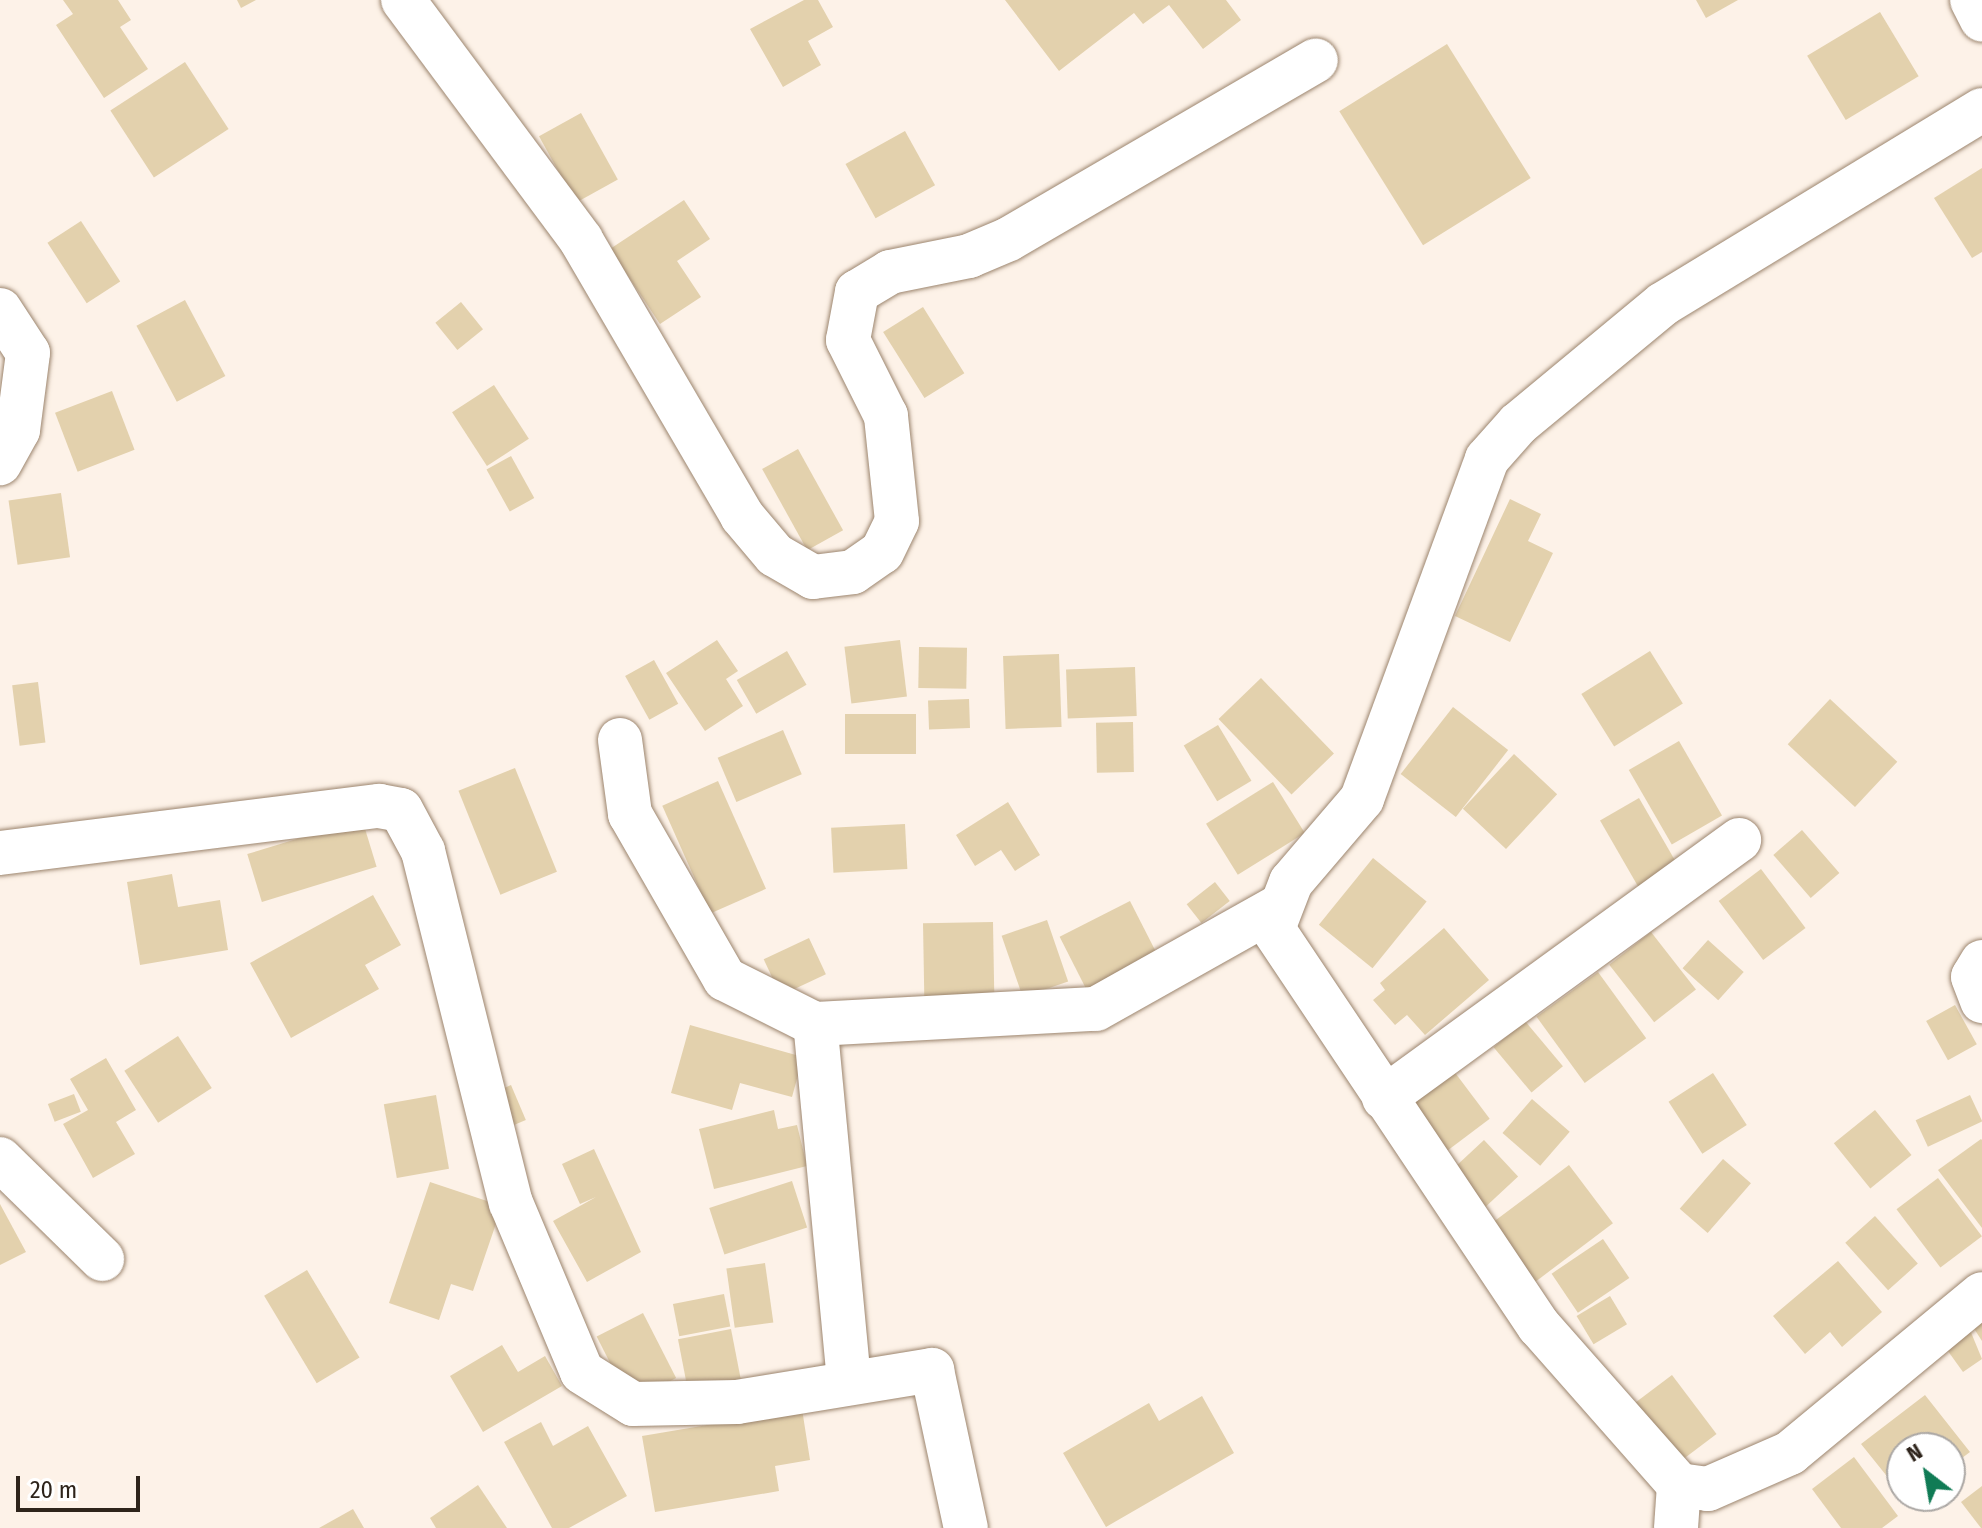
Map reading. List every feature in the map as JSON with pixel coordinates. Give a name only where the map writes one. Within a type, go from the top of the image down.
[{"type":"street","points":[[403,0],[581,240],[742,516],[775,555],[813,577],[853,572],[882,552],[897,521],[886,416],[848,340],[857,292],[890,272],[969,256],[1009,239],[1316,60]]},
{"type":"street","points":[[1972,0],[1982,20]]},
{"type":"street","points":[[620,740],[630,814],[725,979],[815,1024],[1096,1009],[1276,908],[1362,799],[1423,643],[1468,495],[1518,424],[1663,304],[1982,110]]},
{"type":"street","points":[[0,310],[28,353],[18,430],[0,463]]},
{"type":"street","points":[[0,853],[379,806],[401,810],[423,851],[511,1203],[582,1372],[633,1404],[737,1402],[849,1381],[932,1370],[966,1528]]},
{"type":"street","points":[[1384,1098],[1739,840]]},
{"type":"street","points":[[1276,908],[1273,929],[1286,955],[1539,1326],[1679,1485],[1708,1489],[1790,1453],[1982,1294]]},
{"type":"street","points":[[1982,962],[1973,977],[1982,1001]]},
{"type":"street","points":[[815,1024],[849,1381]]},
{"type":"street","points":[[0,1159],[102,1259]]},
{"type":"street","points":[[1676,1528],[1679,1485]]},
{"type":"building","points":[[63,0],[118,0],[131,20],[120,27],[148,69],[104,98],[56,25],[73,14]]},
{"type":"building","points":[[237,0],[256,0],[241,8]]},
{"type":"building","points":[[804,0],[818,0],[833,27],[808,41],[821,65],[783,87],[750,29]]},
{"type":"building","points":[[1005,0],[1226,0],[1241,20],[1203,49],[1169,5],[1143,24],[1134,13],[1059,71]]},
{"type":"building","points":[[1696,0],[1738,0],[1706,18]]},
{"type":"building","points":[[1880,12],[1919,76],[1846,120],[1807,56]]},
{"type":"building","points":[[1447,44],[1531,178],[1423,245],[1339,111]]},
{"type":"building","points":[[185,62],[229,129],[154,178],[110,110]]},
{"type":"building","points":[[581,113],[618,179],[576,203],[539,136]]},
{"type":"building","points":[[905,131],[935,185],[876,218],[846,164]]},
{"type":"building","points":[[1982,168],[1982,252],[1972,258],[1934,198]]},
{"type":"building","points":[[684,200],[710,239],[677,261],[701,297],[660,324],[610,249]]},
{"type":"building","points":[[81,221],[120,281],[87,303],[47,243]]},
{"type":"building","points":[[185,300],[225,376],[177,402],[136,326]]},
{"type":"building","points":[[461,302],[483,329],[457,350],[435,323]]},
{"type":"building","points":[[923,307],[964,373],[924,398],[883,332]]},
{"type":"building","points":[[494,385],[529,439],[487,466],[452,412]]},
{"type":"building","points":[[112,391],[135,450],[78,472],[55,413]]},
{"type":"building","points":[[798,449],[843,530],[807,550],[762,469]]},
{"type":"building","points":[[511,456],[534,498],[510,512],[487,470]]},
{"type":"building","points":[[61,493],[70,557],[18,565],[9,500]]},
{"type":"building","points":[[1510,499],[1541,514],[1528,541],[1553,553],[1510,642],[1455,616]]},
{"type":"building","points":[[717,640],[738,671],[726,679],[743,706],[705,731],[666,673]]},
{"type":"building","points":[[900,640],[907,697],[851,703],[844,647]]},
{"type":"building","points":[[919,647],[967,648],[966,689],[918,688]]},
{"type":"building","points":[[787,651],[806,685],[756,714],[737,680]]},
{"type":"building","points":[[1650,651],[1683,704],[1614,747],[1581,694]]},
{"type":"building","points":[[1059,654],[1062,727],[1006,729],[1003,656]]},
{"type":"building","points":[[654,660],[678,704],[649,720],[625,676]]},
{"type":"building","points":[[1135,667],[1137,716],[1068,718],[1066,669]]},
{"type":"building","points":[[1261,678],[1334,754],[1291,795],[1219,719]]},
{"type":"building","points":[[38,682],[45,743],[20,746],[12,685]]},
{"type":"building","points":[[969,699],[970,728],[929,729],[928,700]]},
{"type":"building","points":[[1830,699],[1897,762],[1855,807],[1788,744]]},
{"type":"building","points":[[1453,707],[1508,750],[1456,817],[1401,774]]},
{"type":"building","points":[[845,714],[916,714],[916,754],[845,754]]},
{"type":"building","points":[[1133,722],[1134,772],[1097,773],[1096,723]]},
{"type":"building","points":[[1218,725],[1251,781],[1217,801],[1184,746]]},
{"type":"building","points":[[783,730],[802,774],[736,802],[718,758]]},
{"type":"building","points":[[1679,741],[1722,815],[1672,844],[1629,770]]},
{"type":"building","points":[[1514,754],[1557,794],[1506,849],[1463,809]]},
{"type":"building","points":[[515,768],[557,872],[500,895],[458,791]]},
{"type":"building","points":[[718,781],[766,889],[710,914],[662,806]]},
{"type":"building","points":[[1273,782],[1305,833],[1238,875],[1206,824]]},
{"type":"building","points":[[1639,798],[1678,865],[1639,887],[1600,821]]},
{"type":"building","points":[[1008,802],[1040,855],[1015,871],[1001,850],[975,866],[956,835]]},
{"type":"building","points":[[362,819],[377,867],[262,902],[247,854]]},
{"type":"building","points":[[905,824],[907,869],[833,873],[831,828]]},
{"type":"building","points":[[1802,830],[1839,873],[1811,898],[1773,855]]},
{"type":"building","points":[[1373,858],[1427,901],[1373,968],[1319,925]]},
{"type":"building","points":[[1761,869],[1806,928],[1763,960],[1719,901]]},
{"type":"building","points":[[172,874],[178,907],[220,900],[228,950],[140,965],[127,882]]},
{"type":"building","points":[[1215,882],[1230,901],[1201,923],[1187,904]]},
{"type":"building","points":[[373,895],[401,945],[365,965],[379,989],[291,1038],[250,963]]},
{"type":"building","points":[[1130,901],[1161,962],[1090,997],[1060,937]]},
{"type":"building","points":[[1047,920],[1068,981],[1023,997],[1002,936]]},
{"type":"building","points":[[993,922],[994,1004],[924,1005],[923,923]]},
{"type":"building","points":[[1444,928],[1489,980],[1425,1035],[1407,1015],[1395,1025],[1373,1000],[1385,990],[1380,983]]},
{"type":"building","points":[[1651,932],[1696,990],[1654,1022],[1609,965]]},
{"type":"building","points":[[809,938],[826,974],[781,995],[764,959]]},
{"type":"building","points":[[1708,940],[1744,972],[1718,1000],[1683,968]]},
{"type":"building","points":[[1598,972],[1646,1038],[1585,1083],[1537,1017]]},
{"type":"building","points":[[1955,1005],[1977,1044],[1948,1060],[1926,1021]]},
{"type":"building","points":[[1525,1021],[1563,1066],[1532,1093],[1494,1047]]},
{"type":"building","points":[[690,1025],[803,1057],[792,1097],[740,1083],[732,1110],[671,1093]]},
{"type":"building","points":[[178,1036],[212,1088],[158,1123],[124,1071]]},
{"type":"building","points":[[106,1058],[136,1110],[116,1122],[135,1154],[93,1178],[63,1124],[88,1110],[70,1079]]},
{"type":"building","points":[[1450,1066],[1490,1119],[1439,1157],[1399,1105]]},
{"type":"building","points":[[1713,1073],[1747,1125],[1702,1154],[1669,1102]]},
{"type":"building","points":[[511,1085],[526,1120],[501,1131],[486,1096]]},
{"type":"building","points":[[74,1094],[81,1112],[55,1122],[48,1104]]},
{"type":"building","points":[[436,1095],[449,1169],[397,1178],[384,1104]]},
{"type":"building","points":[[1970,1095],[1982,1121],[1928,1147],[1916,1120]]},
{"type":"building","points":[[1532,1099],[1570,1132],[1540,1166],[1502,1133]]},
{"type":"building","points":[[774,1110],[778,1129],[797,1125],[807,1166],[714,1189],[699,1129]]},
{"type":"building","points":[[1875,1110],[1912,1155],[1870,1188],[1834,1143]]},
{"type":"building","points":[[1484,1140],[1518,1177],[1476,1216],[1442,1180]]},
{"type":"building","points":[[1982,1140],[1982,1228],[1938,1170]]},
{"type":"building","points":[[594,1149],[641,1252],[587,1282],[553,1221],[596,1197],[580,1204],[562,1164]]},
{"type":"building","points":[[1723,1159],[1751,1183],[1708,1233],[1680,1209]]},
{"type":"building","points":[[1569,1165],[1613,1223],[1530,1286],[1486,1228]]},
{"type":"building","points":[[1938,1178],[1982,1236],[1940,1268],[1896,1209]]},
{"type":"building","points":[[792,1181],[807,1228],[724,1254],[709,1208]]},
{"type":"building","points":[[430,1182],[502,1206],[473,1291],[451,1284],[439,1320],[389,1303]]},
{"type":"building","points":[[0,1204],[26,1252],[0,1265]]},
{"type":"building","points":[[1875,1216],[1918,1264],[1888,1290],[1845,1243]]},
{"type":"building","points":[[1603,1239],[1629,1278],[1578,1313],[1552,1274]]},
{"type":"building","points":[[1838,1261],[1882,1312],[1842,1347],[1830,1332],[1805,1354],[1773,1316]]},
{"type":"building","points":[[765,1263],[773,1322],[735,1328],[726,1268]]},
{"type":"building","points":[[307,1270],[360,1357],[317,1383],[264,1296]]},
{"type":"building","points":[[724,1294],[730,1326],[679,1336],[673,1304]]},
{"type":"building","points":[[1610,1296],[1627,1324],[1594,1344],[1577,1316]]},
{"type":"building","points":[[643,1313],[676,1378],[630,1402],[597,1337]]},
{"type":"building","points":[[1982,1321],[1982,1341],[1973,1327]]},
{"type":"building","points":[[731,1329],[741,1381],[688,1391],[678,1339]]},
{"type":"building","points":[[1970,1330],[1982,1359],[1963,1372],[1945,1347]]},
{"type":"building","points":[[502,1345],[518,1372],[545,1356],[562,1386],[483,1432],[450,1376]]},
{"type":"building","points":[[1672,1375],[1717,1434],[1673,1467],[1629,1407]]},
{"type":"building","points":[[1925,1395],[1954,1432],[1886,1432],[1886,1475],[1861,1444]]},
{"type":"building","points":[[1202,1396],[1234,1453],[1106,1527],[1063,1453],[1149,1403],[1159,1421]]},
{"type":"building","points":[[802,1409],[810,1460],[775,1466],[779,1491],[655,1512],[642,1436]]},
{"type":"building","points":[[541,1422],[553,1446],[588,1426],[627,1496],[569,1528],[552,1528],[504,1442]]},
{"type":"building","points":[[1854,1457],[1886,1500],[1886,1512],[1895,1512],[1898,1516],[1882,1528],[1841,1528],[1812,1489]]},
{"type":"building","points":[[478,1485],[507,1528],[436,1528],[430,1518]]},
{"type":"building","points":[[1982,1486],[1982,1528],[1966,1508],[1966,1498]]},
{"type":"building","points":[[353,1509],[364,1528],[319,1528]]}]
